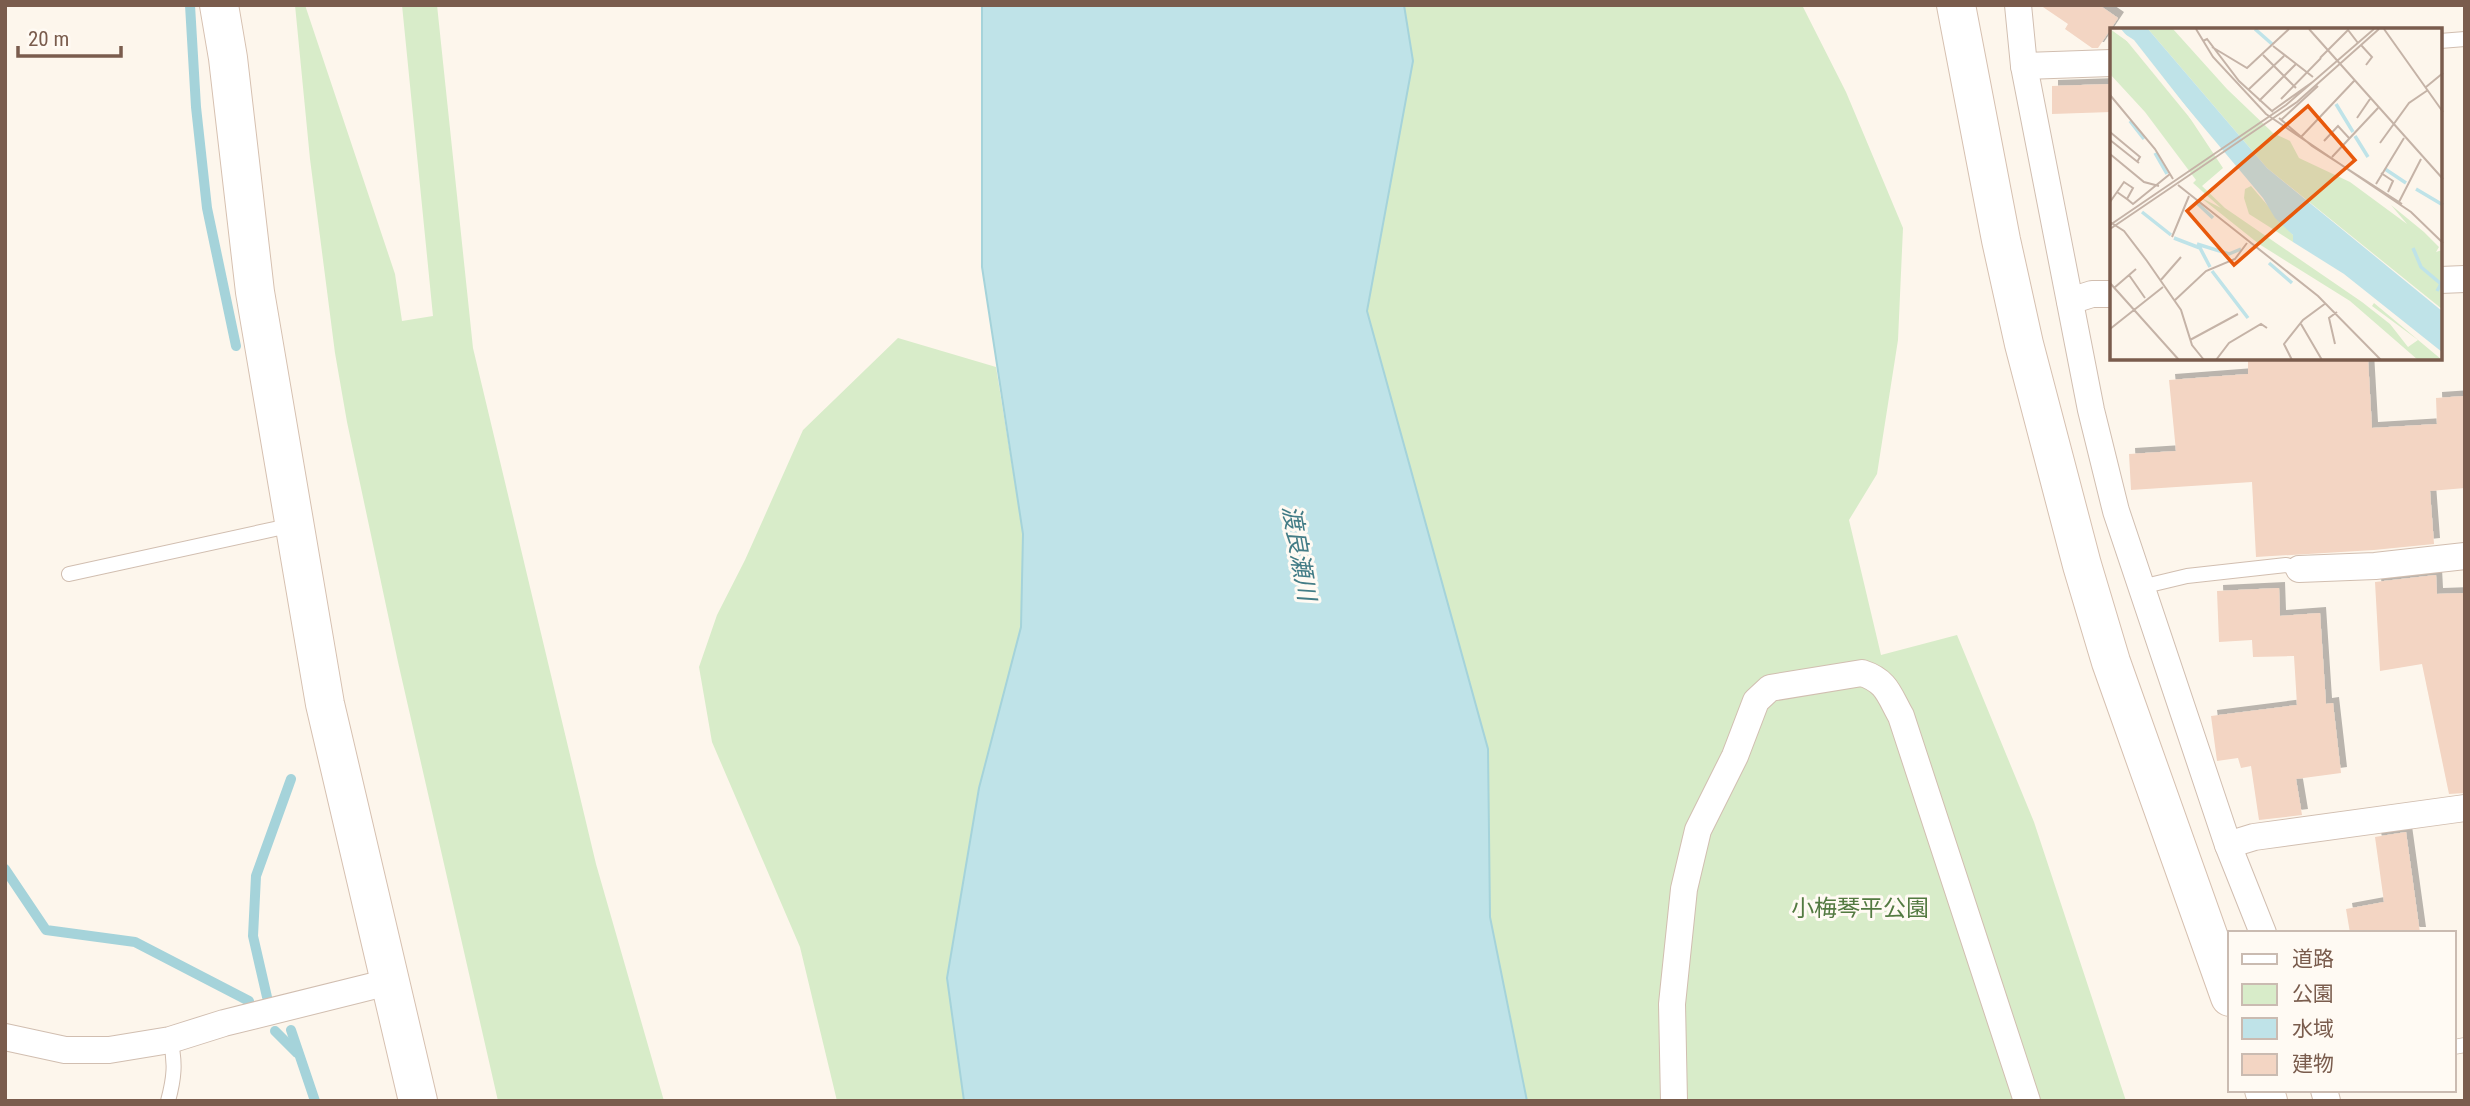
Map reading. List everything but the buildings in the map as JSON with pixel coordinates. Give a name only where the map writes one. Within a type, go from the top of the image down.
[{"type":"street","points":[[219,5],[230,70],[255,292],[325,704],[418,1101]]},
{"type":"street","points":[[1956,5],[1978,133],[2024,344],[2082,565],[2111,662],[2228,991]]},
{"type":"street","points":[[2018,5],[2024,66],[2091,410],[2113,498],[2228,845],[2262,931]]},
{"type":"street","points":[[2024,66],[2110,63]]},
{"type":"street","points":[[2442,280],[2465,279]]},
{"type":"street","points":[[2070,302],[2092,294],[2110,294]]},
{"type":"street","points":[[2299,569],[2375,566],[2465,556]]},
{"type":"street","points":[[1674,1101],[1672,1004],[1684,888],[1698,830],[1735,756],[1756,701],[1763,693],[1770,688],[1862,673],[1876,678],[1884,685],[1901,716],[2027,1101]]},
{"type":"street","points":[[2228,845],[2254,837],[2465,808]]},
{"type":"street","points":[[5,1037],[65,1050],[108,1050],[170,1040],[224,1023],[389,982]]},
{"type":"lane","points":[[2442,41],[2465,39]]},
{"type":"lane","points":[[69,573],[295,524]]},
{"type":"lane","points":[[2141,587],[2187,576],[2286,565],[2299,569]]},
{"type":"lane","points":[[168,1101],[175,1067],[175,1055],[170,1040]]},
{"type":"green space","points":[[295,5],[305,5],[395,274],[402,321],[433,316],[402,5],[437,5],[473,348],[596,864],[664,1101],[498,1101],[398,662],[347,422],[335,353],[310,159]]},
{"type":"green space","name":"小梅琴平公園","points":[[1404,5],[1802,5],[1846,92],[1903,228],[1898,340],[1877,474],[1849,520],[1881,655],[1957,635],[2034,822],[2126,1101],[1527,1101],[1490,917],[1488,749],[1367,311],[1413,61]]},
{"type":"green space","points":[[898,338],[996,367],[1023,534],[1021,626],[979,788],[947,978],[964,1101],[837,1101],[800,947],[712,742],[699,667],[717,615],[745,560],[803,430]]},
{"type":"water","name":"渡良瀬川","points":[[982,5],[1404,5],[1413,61],[1367,311],[1488,749],[1490,917],[1527,1101],[964,1101],[947,978],[979,788],[1021,627],[1023,534],[982,267]]},
{"type":"waterway","points":[[190,5],[196,107],[207,208],[236,346]]},
{"type":"waterway","points":[[267,997],[253,936],[256,876],[291,779]]},
{"type":"waterway","points":[[5,869],[46,930],[135,942],[249,1001]]},
{"type":"waterway","points":[[291,1030],[315,1101]]},
{"type":"waterway","points":[[275,1031],[297,1053]]}]
